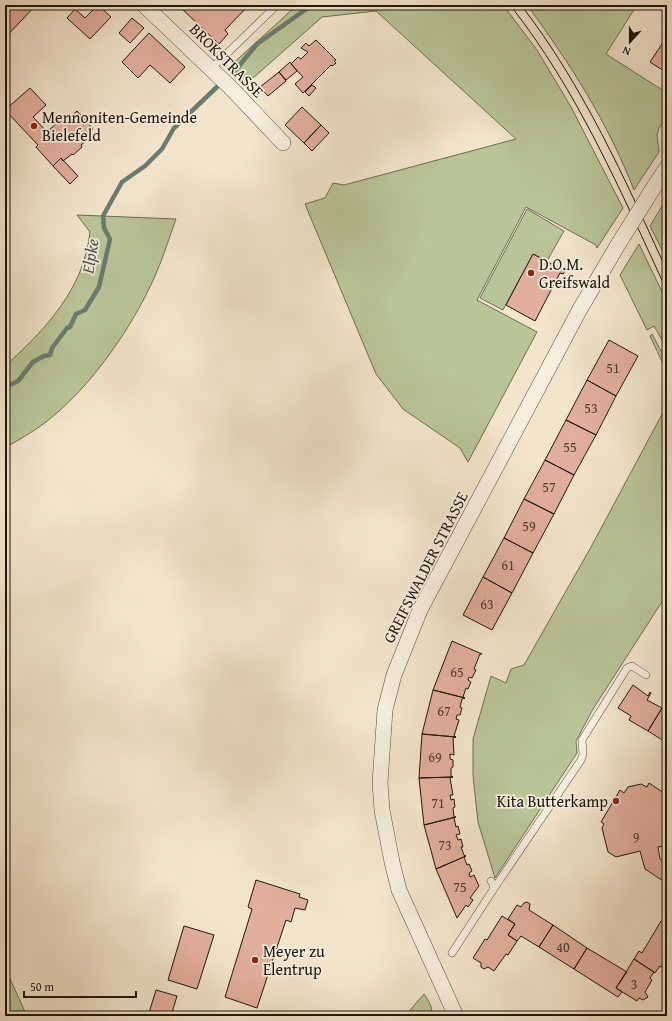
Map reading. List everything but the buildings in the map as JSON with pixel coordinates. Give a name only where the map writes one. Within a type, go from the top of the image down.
[{"type":"street","name":"BROKSTRASSE","points":[[144,5],[211,69],[283,143]]},
{"type":"street","name":"GREIFSWALDER STRASSE","points":[[456,1016],[402,897],[392,862],[382,810],[380,783],[385,710],[394,675],[420,610],[580,309],[654,187],[666,172]]},
{"type":"lane","points":[[211,69],[277,5]]},
{"type":"lane","points":[[452,953],[581,760],[583,754],[582,740],[627,668],[632,666],[646,676]]},
{"type":"lane","points":[[491,881],[493,884],[493,890]]},
{"type":"green space","points":[[297,5],[503,5],[537,50],[571,107],[623,208],[597,248],[596,245],[526,207],[477,300],[537,332],[468,462],[460,448],[403,409],[376,374],[305,204],[325,198],[333,183],[344,185],[516,139],[376,11],[322,17],[244,86],[228,68]]},
{"type":"green space","points":[[527,5],[637,5],[606,54],[667,93],[667,116],[659,128],[657,135],[659,152],[634,190],[624,165],[587,94],[573,71]]},
{"type":"green space","points":[[667,198],[667,260],[650,226]]},
{"type":"green space","points":[[527,209],[564,231],[547,261],[533,254],[503,310],[480,298]]},
{"type":"green space","points":[[77,215],[176,219],[158,269],[146,296],[135,316],[109,355],[79,392],[63,408],[31,433],[5,448],[5,366],[48,323],[71,290],[80,272],[86,253],[90,232]]},
{"type":"green space","points":[[639,244],[667,302],[667,349],[654,326],[647,330],[620,275]]},
{"type":"green space","points":[[652,334],[667,362],[667,372],[650,336]]},
{"type":"green space","points":[[667,405],[667,594],[593,709],[576,741],[577,753],[495,878],[478,822],[473,776],[473,739],[491,676],[506,683],[511,669],[524,665],[591,547]]},
{"type":"green space","points":[[5,968],[27,1016],[5,1016]]},
{"type":"green space","points":[[424,994],[431,1007],[431,1016],[405,1016]]},
{"type":"waterway","name":"Elpke","points":[[234,72],[257,44],[312,5]]},
{"type":"waterway","name":"Elpke","points":[[5,387],[18,381],[33,362],[44,356],[50,355],[52,348],[67,328],[70,327],[76,314],[85,310],[99,287],[110,239],[104,228],[103,216],[122,182],[145,166],[162,149],[174,128],[218,86]]},
{"type":"tram line","points":[[510,5],[557,72],[597,143],[667,291]]},
{"type":"tram line","points":[[521,5],[564,67],[602,134],[667,271]]},
{"type":"place","name":"Mennoniten-Gemeinde Bielefeld","points":[[34,126]]},
{"type":"place","name":"D.O.M. Greifswald","points":[[531,273]]},
{"type":"place","name":"Kita Butterkamp","points":[[616,801]]},
{"type":"place","name":"Meyer zu Elentrup","points":[[255,960]]}]
